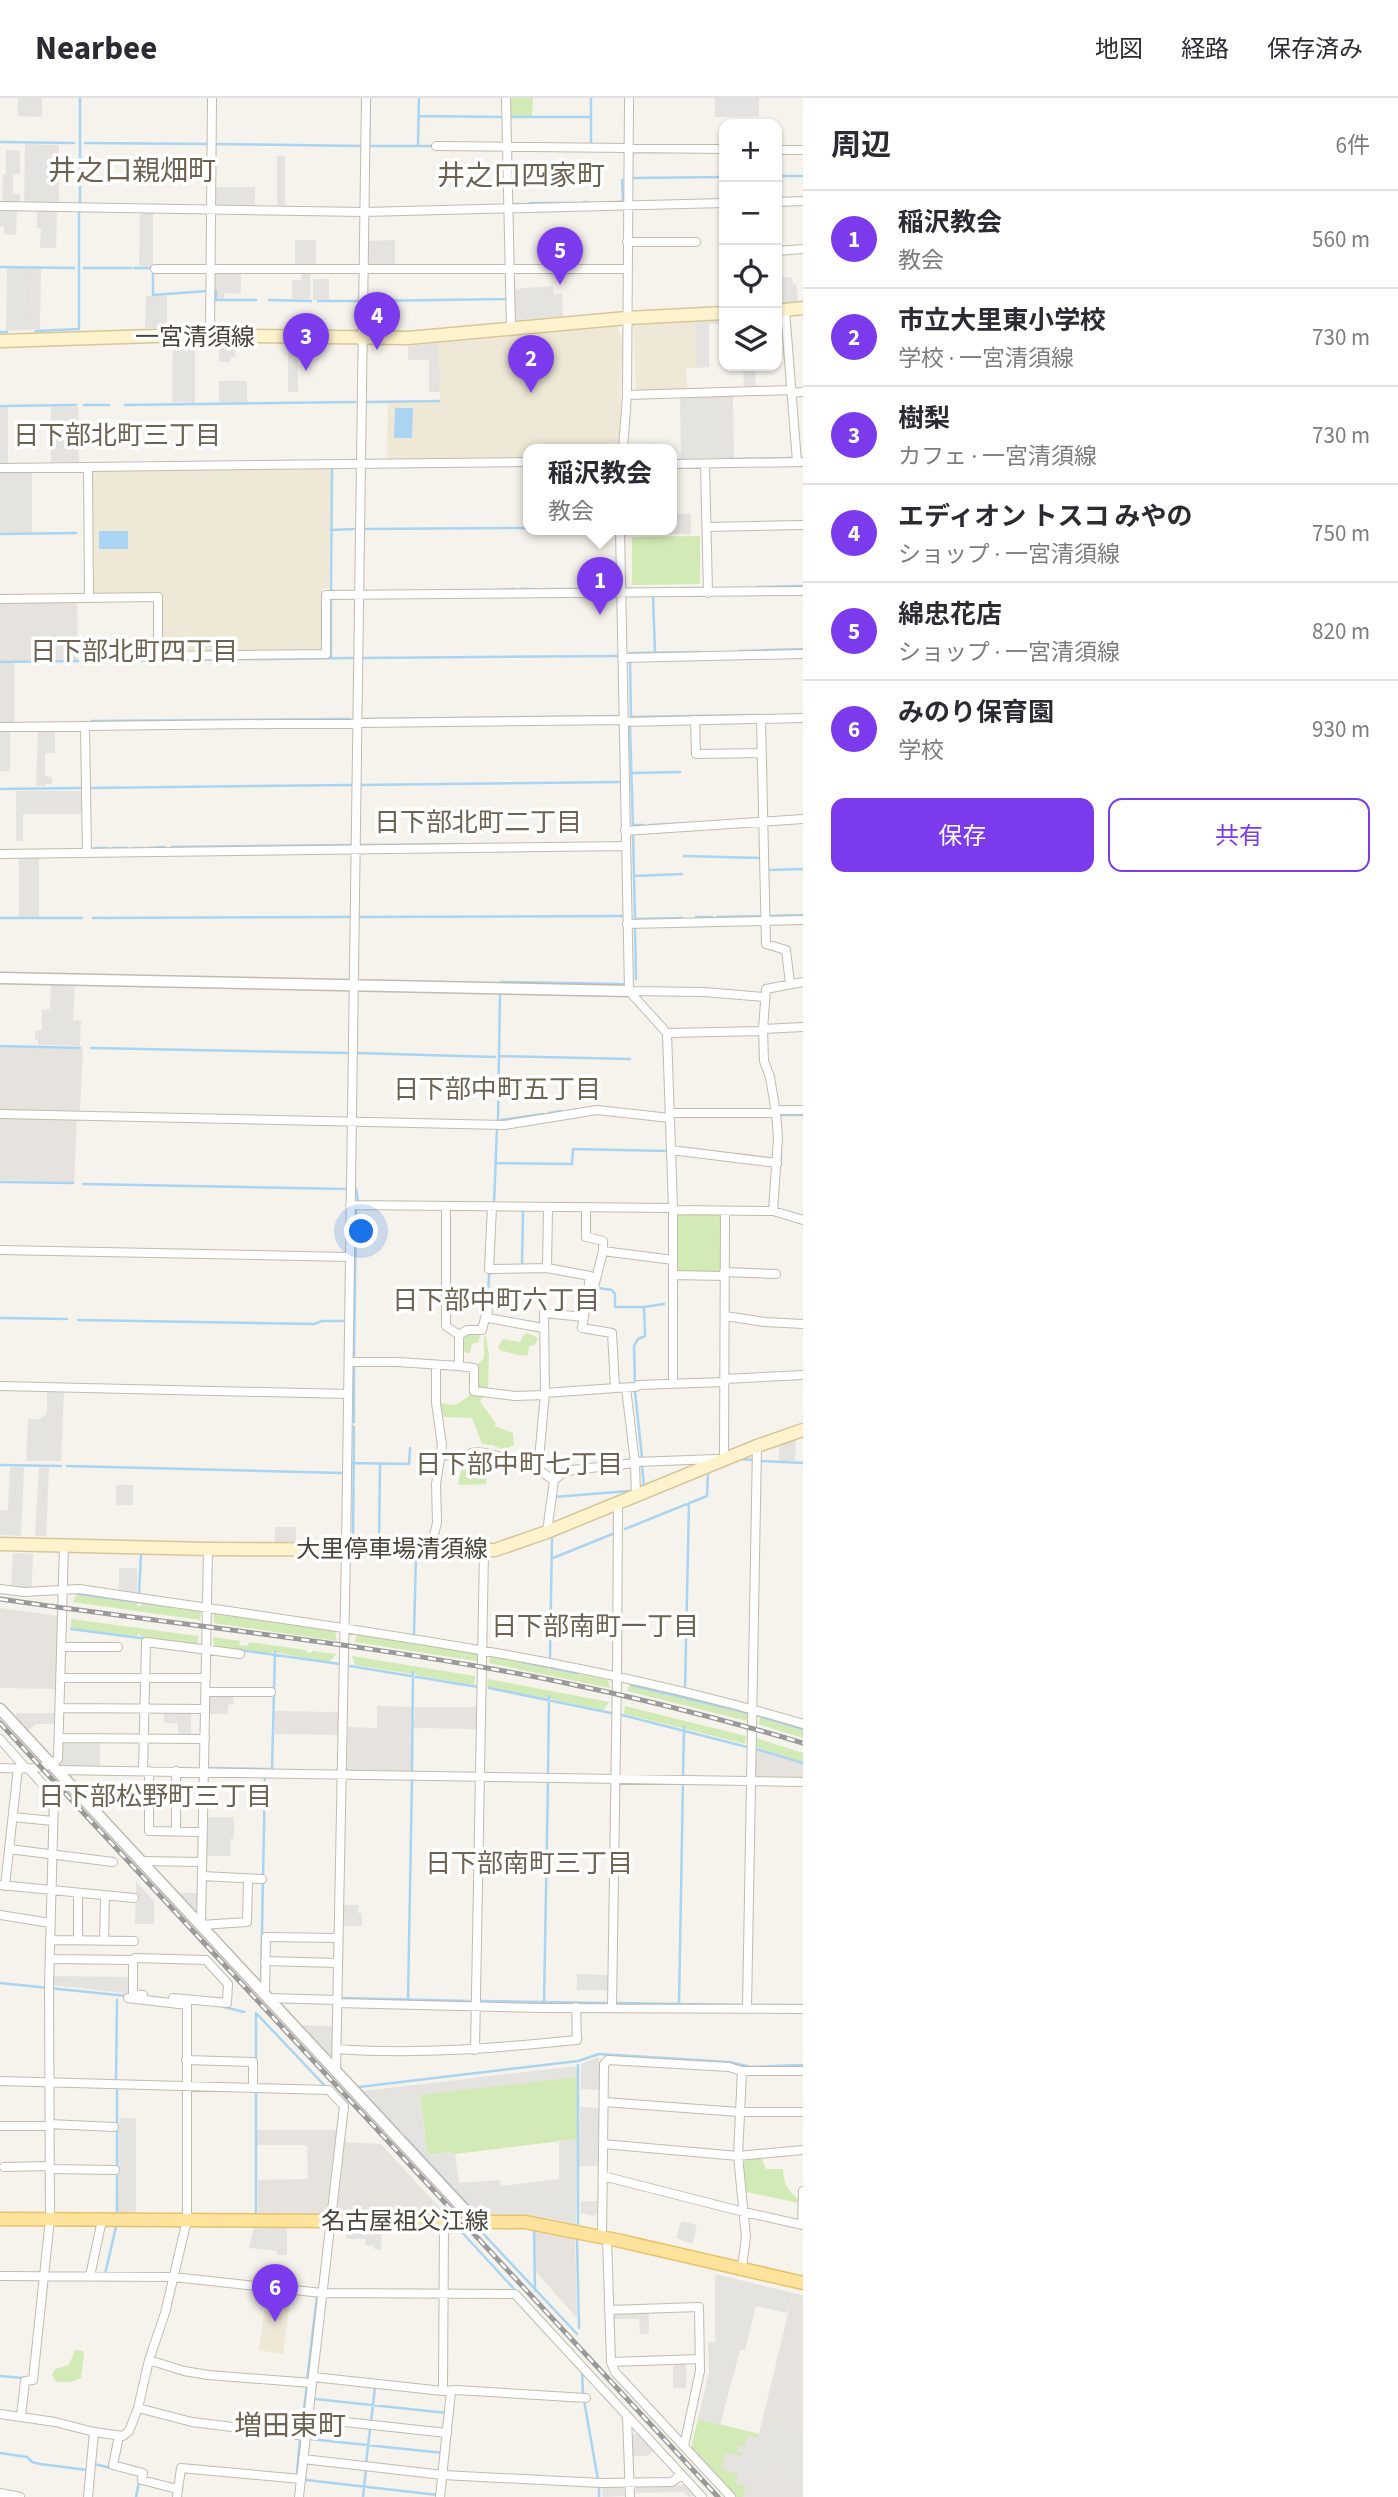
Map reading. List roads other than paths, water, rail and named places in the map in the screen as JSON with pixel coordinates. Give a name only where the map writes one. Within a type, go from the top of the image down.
[{"type":"main road","points":[[782,310],[803,308]]},
{"type":"main road","name":"一宮清須線","points":[[0,341],[210,335],[361,338],[435,336],[627,318],[719,313]]},
{"type":"main road","name":"大里停車場清須線","points":[[0,1544],[484,1551],[506,1547],[547,1532],[723,1459],[803,1430]]},
{"type":"main road","name":"名古屋祖父江線","points":[[0,2219],[525,2222],[742,2267],[803,2283]]},
{"type":"street","points":[[210,335],[212,98]]},
{"type":"street","points":[[336,2072],[349,1362],[366,98]]},
{"type":"street","points":[[506,98],[511,329]]},
{"type":"street","points":[[623,444],[629,98]]},
{"type":"street","points":[[436,146],[719,149]]},
{"type":"street","points":[[782,149],[803,150]]},
{"type":"street","points":[[782,202],[803,201]]},
{"type":"street","points":[[0,206],[364,212],[719,203]]},
{"type":"street","points":[[627,242],[696,242]]},
{"type":"street","points":[[782,251],[803,249]]},
{"type":"street","points":[[155,269],[627,269]]},
{"type":"street","points":[[677,464],[800,462],[782,317]]},
{"type":"street","points":[[626,395],[803,391]]},
{"type":"street","points":[[0,468],[523,462]]},
{"type":"street","points":[[705,464],[708,593]]},
{"type":"street","points":[[88,467],[89,598]]},
{"type":"street","points":[[707,527],[803,525]]},
{"type":"street","points":[[620,535],[629,991],[667,1033],[673,1209],[673,1383]]},
{"type":"street","points":[[0,599],[158,597],[158,656],[326,654],[326,595],[803,591]]},
{"type":"street","points":[[622,658],[803,654]]},
{"type":"street","points":[[0,727],[803,718]]},
{"type":"street","points":[[761,719],[766,944],[786,950],[790,984]]},
{"type":"street","points":[[695,720],[696,754],[762,753]]},
{"type":"street","points":[[85,726],[86,853]]},
{"type":"street","points":[[625,831],[803,819]]},
{"type":"street","points":[[0,853],[626,846]]},
{"type":"street","points":[[627,924],[803,920]]},
{"type":"street","points":[[0,978],[704,992],[765,997]]},
{"type":"street","points":[[773,1211],[777,1163],[776,1112],[770,1077],[764,1061],[766,989],[803,982]]},
{"type":"street","points":[[667,1033],[803,1027]]},
{"type":"street","points":[[0,1114],[503,1125],[597,1110],[670,1116],[803,1110]]},
{"type":"street","points":[[671,1150],[777,1163]]},
{"type":"street","points":[[351,1205],[773,1211],[803,1220]]},
{"type":"street","points":[[446,1207],[446,1326],[459,1335]]},
{"type":"street","points":[[492,1207],[489,1269],[547,1268],[590,1276],[582,1328],[612,1333],[615,1388]]},
{"type":"street","points":[[586,1207],[586,1237],[603,1241],[595,1283],[589,1282]]},
{"type":"street","points":[[547,1268],[548,1208]]},
{"type":"street","points":[[547,1532],[554,1480],[563,1473],[635,1462],[723,1459],[725,1211]]},
{"type":"street","points":[[0,1250],[350,1257]]},
{"type":"street","points":[[603,1251],[673,1260]]},
{"type":"street","points":[[673,1275],[776,1273]]},
{"type":"street","points":[[446,1296],[485,1296],[488,1318]]},
{"type":"street","points":[[538,1470],[545,1394],[544,1313],[584,1317]]},
{"type":"street","points":[[725,1316],[803,1324]]},
{"type":"street","points":[[459,1335],[467,1330],[482,1330],[485,1318],[543,1328]]},
{"type":"street","points":[[459,1335],[459,1366]]},
{"type":"street","points":[[349,1362],[436,1364],[474,1368],[474,1391],[515,1396],[803,1375]]},
{"type":"street","points":[[430,1550],[437,1523],[436,1484],[442,1435],[436,1403],[436,1364]]},
{"type":"street","points":[[0,1387],[348,1394]]},
{"type":"street","points":[[626,1388],[636,1495]]},
{"type":"street","points":[[747,2008],[757,1446]]},
{"type":"street","points":[[441,1454],[470,1460],[471,1452],[475,1450],[493,1454],[538,1470],[554,1480]]},
{"type":"street","points":[[612,2007],[618,1503]]},
{"type":"street","points":[[54,1767],[58,1759],[59,1738],[64,1545]]},
{"type":"street","points":[[201,1925],[208,1549]]},
{"type":"street","points":[[475,2050],[484,1551]]},
{"type":"street","points":[[0,1589],[24,1592],[79,1589],[344,1626],[482,1649],[617,1675],[803,1724]]},
{"type":"street","points":[[203,1832],[149,1830],[143,1739],[145,1642],[240,1654]]},
{"type":"street","points":[[61,1647],[118,1647]]},
{"type":"street","points":[[61,1678],[206,1678]]},
{"type":"street","points":[[206,1692],[271,1692]]},
{"type":"street","points":[[60,1707],[205,1709]]},
{"type":"street","points":[[0,1709],[474,2220]]},
{"type":"street","points":[[59,1738],[205,1740]]},
{"type":"street","points":[[0,1739],[23,1768],[54,1797],[49,1988],[50,2219],[33,2380],[25,2381],[21,2416]]},
{"type":"street","points":[[0,1768],[803,1782]]},
{"type":"street","points":[[23,1768],[12,1816],[2,1885],[134,1898]]},
{"type":"street","points":[[176,1771],[176,1831]]},
{"type":"street","points":[[12,1816],[53,1821]]},
{"type":"street","points":[[9,1849],[113,1862]]},
{"type":"street","points":[[141,1861],[202,1862]]},
{"type":"street","points":[[202,1876],[262,1879]]},
{"type":"street","points":[[201,1925],[247,1922],[248,1878]]},
{"type":"street","points":[[78,1893],[78,1940]]},
{"type":"street","points":[[104,1941],[106,1896]]},
{"type":"street","points":[[0,1915],[50,1923]]},
{"type":"street","points":[[266,1996],[266,1937],[338,1938]]},
{"type":"street","points":[[50,1940],[134,1941]]},
{"type":"street","points":[[50,1959],[206,1960],[228,1984],[227,2003],[133,1994],[133,1960]]},
{"type":"street","points":[[265,1961],[338,1963]]},
{"type":"street","points":[[266,1996],[474,2006],[803,2009]]},
{"type":"street","points":[[0,2414],[123,2436],[129,2431],[138,2408],[149,2360],[165,2313],[187,2220],[187,2005],[128,1998]]},
{"type":"street","points":[[337,2049],[393,2053],[475,2050],[577,2040],[576,2007]]},
{"type":"street","points":[[187,2060],[253,2062],[253,2083]]},
{"type":"street","points":[[731,2497],[615,2372],[611,2362],[604,2237],[604,2064],[608,2060],[729,2067],[742,2071],[803,2071]]},
{"type":"street","points":[[742,2071],[738,2156],[746,2237],[742,2267]]},
{"type":"street","points":[[0,2081],[329,2090],[344,2106],[299,2497]]},
{"type":"street","points":[[604,2102],[739,2112],[803,2112]]},
{"type":"street","points":[[0,2126],[114,2127]]},
{"type":"street","points":[[603,2144],[738,2156],[803,2150]]},
{"type":"street","points":[[4,2167],[114,2170]]},
{"type":"street","points":[[603,2176],[744,2212],[803,2224],[803,2191]]},
{"type":"street","points":[[90,2276],[102,2220]]},
{"type":"street","points":[[440,2497],[447,2433],[444,2220]]},
{"type":"street","points":[[0,2276],[173,2277],[322,2293],[515,2294],[702,2497]]},
{"type":"street","points":[[609,2309],[699,2307],[700,2371],[684,2446]]},
{"type":"street","points":[[611,2362],[701,2359]]},
{"type":"street","points":[[149,2360],[208,2375],[586,2398]]},
{"type":"street","points":[[138,2408],[191,2422],[306,2436]]},
{"type":"street","points":[[626,2416],[630,2497]]},
{"type":"street","points":[[308,2418],[447,2433]]},
{"type":"street","points":[[88,2497],[94,2432]]},
{"type":"street","points":[[119,2436],[113,2465],[144,2473],[142,2480],[177,2493],[181,2468],[301,2479]]},
{"type":"street","points":[[303,2459],[443,2475],[630,2483],[672,2482],[681,2475]]},
{"type":"street","points":[[0,2493],[18,2497]]},
{"type":"water","points":[[395,408],[413,408],[412,438],[394,438]]},
{"type":"water","points":[[99,531],[128,531],[128,549],[99,549]]},
{"type":"waterway","points":[[80,98],[80,203]]},
{"type":"waterway","points":[[369,146],[370,98]]},
{"type":"waterway","points":[[418,146],[419,98]]},
{"type":"waterway","points":[[591,98],[591,144]]},
{"type":"waterway","points":[[419,116],[502,117]]},
{"type":"waterway","points":[[510,117],[591,117]]},
{"type":"waterway","points":[[0,142],[74,143]]},
{"type":"waterway","points":[[85,143],[208,144]]},
{"type":"waterway","points":[[216,144],[362,146]]},
{"type":"waterway","points":[[369,146],[434,146]]},
{"type":"waterway","points":[[782,176],[803,176]]},
{"type":"waterway","points":[[633,178],[719,177]]},
{"type":"waterway","points":[[619,202],[623,202],[622,180]]},
{"type":"waterway","points":[[530,203],[575,203]]},
{"type":"waterway","points":[[514,204],[521,204]]},
{"type":"waterway","points":[[36,331],[79,329],[79,212]]},
{"type":"waterway","points":[[0,267],[74,268]]},
{"type":"waterway","points":[[84,268],[131,268]]},
{"type":"waterway","points":[[134,268],[153,268],[153,295],[207,291]]},
{"type":"waterway","points":[[216,291],[216,300],[256,300]]},
{"type":"waterway","points":[[367,301],[508,297]]},
{"type":"waterway","points":[[269,300],[311,301]]},
{"type":"waterway","points":[[318,301],[359,301]]},
{"type":"waterway","points":[[0,332],[7,332]]},
{"type":"waterway","points":[[367,402],[439,401]]},
{"type":"waterway","points":[[125,405],[355,402]]},
{"type":"waterway","points":[[0,406],[76,405]]},
{"type":"waterway","points":[[84,405],[109,405]]},
{"type":"waterway","points":[[728,459],[793,458]]},
{"type":"waterway","points":[[332,469],[331,590],[335,592]]},
{"type":"waterway","points":[[364,529],[523,528]]},
{"type":"waterway","points":[[331,530],[354,529]]},
{"type":"waterway","points":[[0,534],[76,533]]},
{"type":"waterway","points":[[757,587],[803,586]]},
{"type":"waterway","points":[[591,588],[615,588]]},
{"type":"waterway","points":[[496,590],[515,589]]},
{"type":"waterway","points":[[520,589],[535,589]]},
{"type":"waterway","points":[[546,589],[572,589]]},
{"type":"waterway","points":[[478,590],[489,590]]},
{"type":"waterway","points":[[653,598],[655,653]]},
{"type":"waterway","points":[[331,600],[331,658]]},
{"type":"waterway","points":[[739,651],[803,649]]},
{"type":"waterway","points":[[630,656],[630,653],[701,652]]},
{"type":"waterway","points":[[362,658],[616,656]]},
{"type":"waterway","points":[[90,661],[353,658]]},
{"type":"waterway","points":[[0,662],[78,661]]},
{"type":"waterway","points":[[630,662],[631,717],[754,715]]},
{"type":"waterway","points":[[363,719],[618,716]]},
{"type":"waterway","points":[[92,721],[350,719]]},
{"type":"waterway","points":[[630,725],[633,827]]},
{"type":"waterway","points":[[632,773],[680,772]]},
{"type":"waterway","points":[[360,785],[620,782]]},
{"type":"waterway","points":[[90,788],[351,785]]},
{"type":"waterway","points":[[0,789],[81,788]]},
{"type":"waterway","points":[[649,825],[691,823]]},
{"type":"waterway","points":[[633,825],[643,825]]},
{"type":"waterway","points":[[633,833],[635,919],[682,918]]},
{"type":"waterway","points":[[360,845],[462,844]]},
{"type":"waterway","points":[[474,844],[500,844]]},
{"type":"waterway","points":[[172,847],[350,845]]},
{"type":"waterway","points":[[149,848],[164,847]]},
{"type":"waterway","points":[[94,848],[108,848]]},
{"type":"waterway","points":[[112,848],[127,848]]},
{"type":"waterway","points":[[135,848],[144,848]]},
{"type":"waterway","points":[[684,856],[761,858]]},
{"type":"waterway","points":[[768,870],[803,869]]},
{"type":"waterway","points":[[634,876],[682,874]]},
{"type":"waterway","points":[[770,916],[803,915]]},
{"type":"waterway","points":[[359,917],[623,916]]},
{"type":"waterway","points":[[717,917],[763,916]]},
{"type":"waterway","points":[[93,918],[349,917]]},
{"type":"waterway","points":[[696,917],[712,917]]},
{"type":"waterway","points":[[0,918],[82,918]]},
{"type":"waterway","points":[[635,928],[636,979]]},
{"type":"waterway","points":[[501,982],[623,984]]},
{"type":"waterway","points":[[498,1120],[500,993]]},
{"type":"waterway","points":[[0,1046],[80,1048]]},
{"type":"waterway","points":[[91,1048],[348,1053]]},
{"type":"waterway","points":[[357,1053],[495,1057]]},
{"type":"waterway","points":[[499,1056],[630,1059]]},
{"type":"waterway","points":[[549,1113],[561,1111]]},
{"type":"waterway","points":[[501,1120],[543,1114]]},
{"type":"waterway","points":[[779,1117],[803,1115]]},
{"type":"waterway","points":[[494,1203],[497,1129]]},
{"type":"waterway","points":[[496,1163],[572,1164],[573,1149],[668,1151]]},
{"type":"waterway","points":[[781,1152],[781,1165]]},
{"type":"waterway","points":[[0,1182],[73,1183]]},
{"type":"waterway","points":[[83,1184],[346,1189]]},
{"type":"waterway","points":[[356,1189],[358,1201]]},
{"type":"waterway","points":[[354,1359],[356,1208]]},
{"type":"waterway","points":[[522,1265],[523,1212]]},
{"type":"waterway","points":[[488,1295],[489,1275],[493,1272]]},
{"type":"waterway","points":[[591,1287],[612,1290],[615,1294],[615,1307],[644,1307]]},
{"type":"waterway","points":[[635,1384],[634,1346],[638,1339],[645,1336],[644,1307],[664,1304]]},
{"type":"waterway","points":[[0,1318],[67,1319]]},
{"type":"waterway","points":[[78,1320],[314,1324],[322,1321],[343,1321]]},
{"type":"waterway","points":[[354,1366],[354,1422]]},
{"type":"waterway","points":[[635,1392],[642,1457]]},
{"type":"waterway","points":[[353,1542],[354,1427]]},
{"type":"waterway","points":[[353,1463],[409,1464],[410,1448]]},
{"type":"waterway","points":[[740,1459],[754,1460]]},
{"type":"waterway","points":[[761,1461],[803,1463]]},
{"type":"waterway","points":[[379,1543],[380,1464]]},
{"type":"waterway","points":[[0,1465],[61,1466]]},
{"type":"waterway","points":[[644,1487],[642,1465],[645,1465]]},
{"type":"waterway","points":[[67,1466],[341,1473]]},
{"type":"waterway","points":[[625,1529],[707,1496],[708,1472]]},
{"type":"waterway","points":[[554,1497],[629,1491]]},
{"type":"waterway","points":[[685,1687],[689,1503]]},
{"type":"waterway","points":[[553,1558],[615,1533]]},
{"type":"waterway","points":[[550,1657],[552,1537]]},
{"type":"waterway","points":[[139,1593],[141,1554]]},
{"type":"waterway","points":[[414,1633],[416,1557]]},
{"type":"waterway","points":[[78,1594],[175,1607]]},
{"type":"waterway","points":[[71,1629],[148,1639]]},
{"type":"waterway","points":[[239,1650],[340,1664]]},
{"type":"waterway","points":[[272,1770],[275,1652]]},
{"type":"waterway","points":[[522,1662],[577,1673]]},
{"type":"waterway","points":[[350,1666],[478,1687]]},
{"type":"waterway","points":[[412,1772],[413,1672]]},
{"type":"waterway","points":[[631,1685],[748,1713]]},
{"type":"waterway","points":[[489,1688],[611,1713]]},
{"type":"waterway","points":[[548,1774],[549,1696]]},
{"type":"waterway","points":[[622,1715],[747,1747]]},
{"type":"waterway","points":[[761,1717],[803,1729]]},
{"type":"waterway","points":[[683,1777],[684,1727]]},
{"type":"waterway","points":[[756,1749],[803,1763]]},
{"type":"waterway","points":[[208,1768],[268,1769]]},
{"type":"waterway","points":[[261,1982],[265,1775]]},
{"type":"waterway","points":[[408,1999],[412,1778]]},
{"type":"waterway","points":[[544,2003],[548,1780]]},
{"type":"waterway","points":[[679,2004],[683,1782]]},
{"type":"waterway","points":[[0,1983],[127,1996]]},
{"type":"waterway","points":[[343,1998],[469,2001]]},
{"type":"waterway","points":[[116,2081],[117,2000]]},
{"type":"waterway","points":[[481,2001],[606,2003]]},
{"type":"waterway","points":[[618,2003],[740,2005]]},
{"type":"waterway","points":[[754,2005],[803,2005]]},
{"type":"waterway","points":[[224,2007],[244,2012]]},
{"type":"waterway","points":[[256,2061],[256,2013],[326,2087]]},
{"type":"waterway","points":[[359,2087],[578,2061],[599,2054],[729,2062],[751,2067],[803,2065]]},
{"type":"waterway","points":[[578,2065],[578,2224]]},
{"type":"waterway","points":[[117,2088],[117,2214]]},
{"type":"waterway","points":[[256,2091],[256,2213]]},
{"type":"waterway","points":[[362,2091],[398,2130]]},
{"type":"waterway","points":[[405,2137],[469,2206]]},
{"type":"waterway","points":[[105,2274],[116,2227]]},
{"type":"waterway","points":[[457,2227],[516,2291]]},
{"type":"waterway","points":[[477,2227],[577,2334]]},
{"type":"waterway","points":[[534,2231],[535,2291]]},
{"type":"waterway","points":[[577,2240],[579,2328]]},
{"type":"waterway","points":[[307,2380],[317,2296]]},
{"type":"waterway","points":[[582,2371],[583,2395]]},
{"type":"waterway","points":[[0,2376],[23,2378]]},
{"type":"waterway","points":[[301,2433],[307,2385]]},
{"type":"waterway","points":[[371,2422],[375,2387]]},
{"type":"waterway","points":[[315,2399],[447,2413]]},
{"type":"waterway","points":[[584,2400],[598,2480]]},
{"type":"waterway","points":[[366,2464],[370,2429]]},
{"type":"waterway","points":[[297,2473],[300,2438]]},
{"type":"waterway","points":[[310,2439],[443,2453]]},
{"type":"waterway","points":[[0,2453],[27,2457],[40,2464],[87,2470]]},
{"type":"waterway","points":[[94,2464],[111,2468]]},
{"type":"waterway","points":[[363,2497],[366,2469]]},
{"type":"waterway","points":[[306,2480],[438,2495]]},
{"type":"waterway","points":[[136,2497],[139,2482]]},
{"type":"waterway","points":[[599,2486],[599,2497]]},
{"type":"railway","points":[[0,1599],[348,1646],[487,1668],[649,1702],[803,1743]]},
{"type":"railway","points":[[0,1723],[718,2497]]},
{"type":"place","name":"綿忠花店","points":[[560,285]]},
{"type":"place","name":"エディオン トスコ みやの","points":[[377,350]]},
{"type":"place","name":"樹梨","points":[[306,371]]},
{"type":"place","name":"市立大里東小学校","points":[[531,393]]},
{"type":"place","name":"稲沢教会","points":[[600,615]]},
{"type":"place","name":"みのり保育園","points":[[275,2322]]},
{"type":"district","name":"井之口親畑町","points":[[132,171]]},
{"type":"district","name":"井之口四家町","points":[[521,176]]},
{"type":"district","name":"日下部北町三丁目","points":[[117,435]]},
{"type":"district","name":"日下部北町四丁目","points":[[134,651]]},
{"type":"district","name":"日下部北町二丁目","points":[[478,822]]},
{"type":"district","name":"日下部中町五丁目","points":[[497,1089]]},
{"type":"district","name":"日下部中町六丁目","points":[[496,1300]]},
{"type":"district","name":"日下部中町七丁目","points":[[519,1464]]},
{"type":"district","name":"日下部南町一丁目","points":[[595,1626]]},
{"type":"district","name":"日下部松野町三丁目","points":[[155,1796]]},
{"type":"district","name":"日下部南町三丁目","points":[[529,1863]]},
{"type":"district","name":"増田東町","points":[[290,2426]]}]
